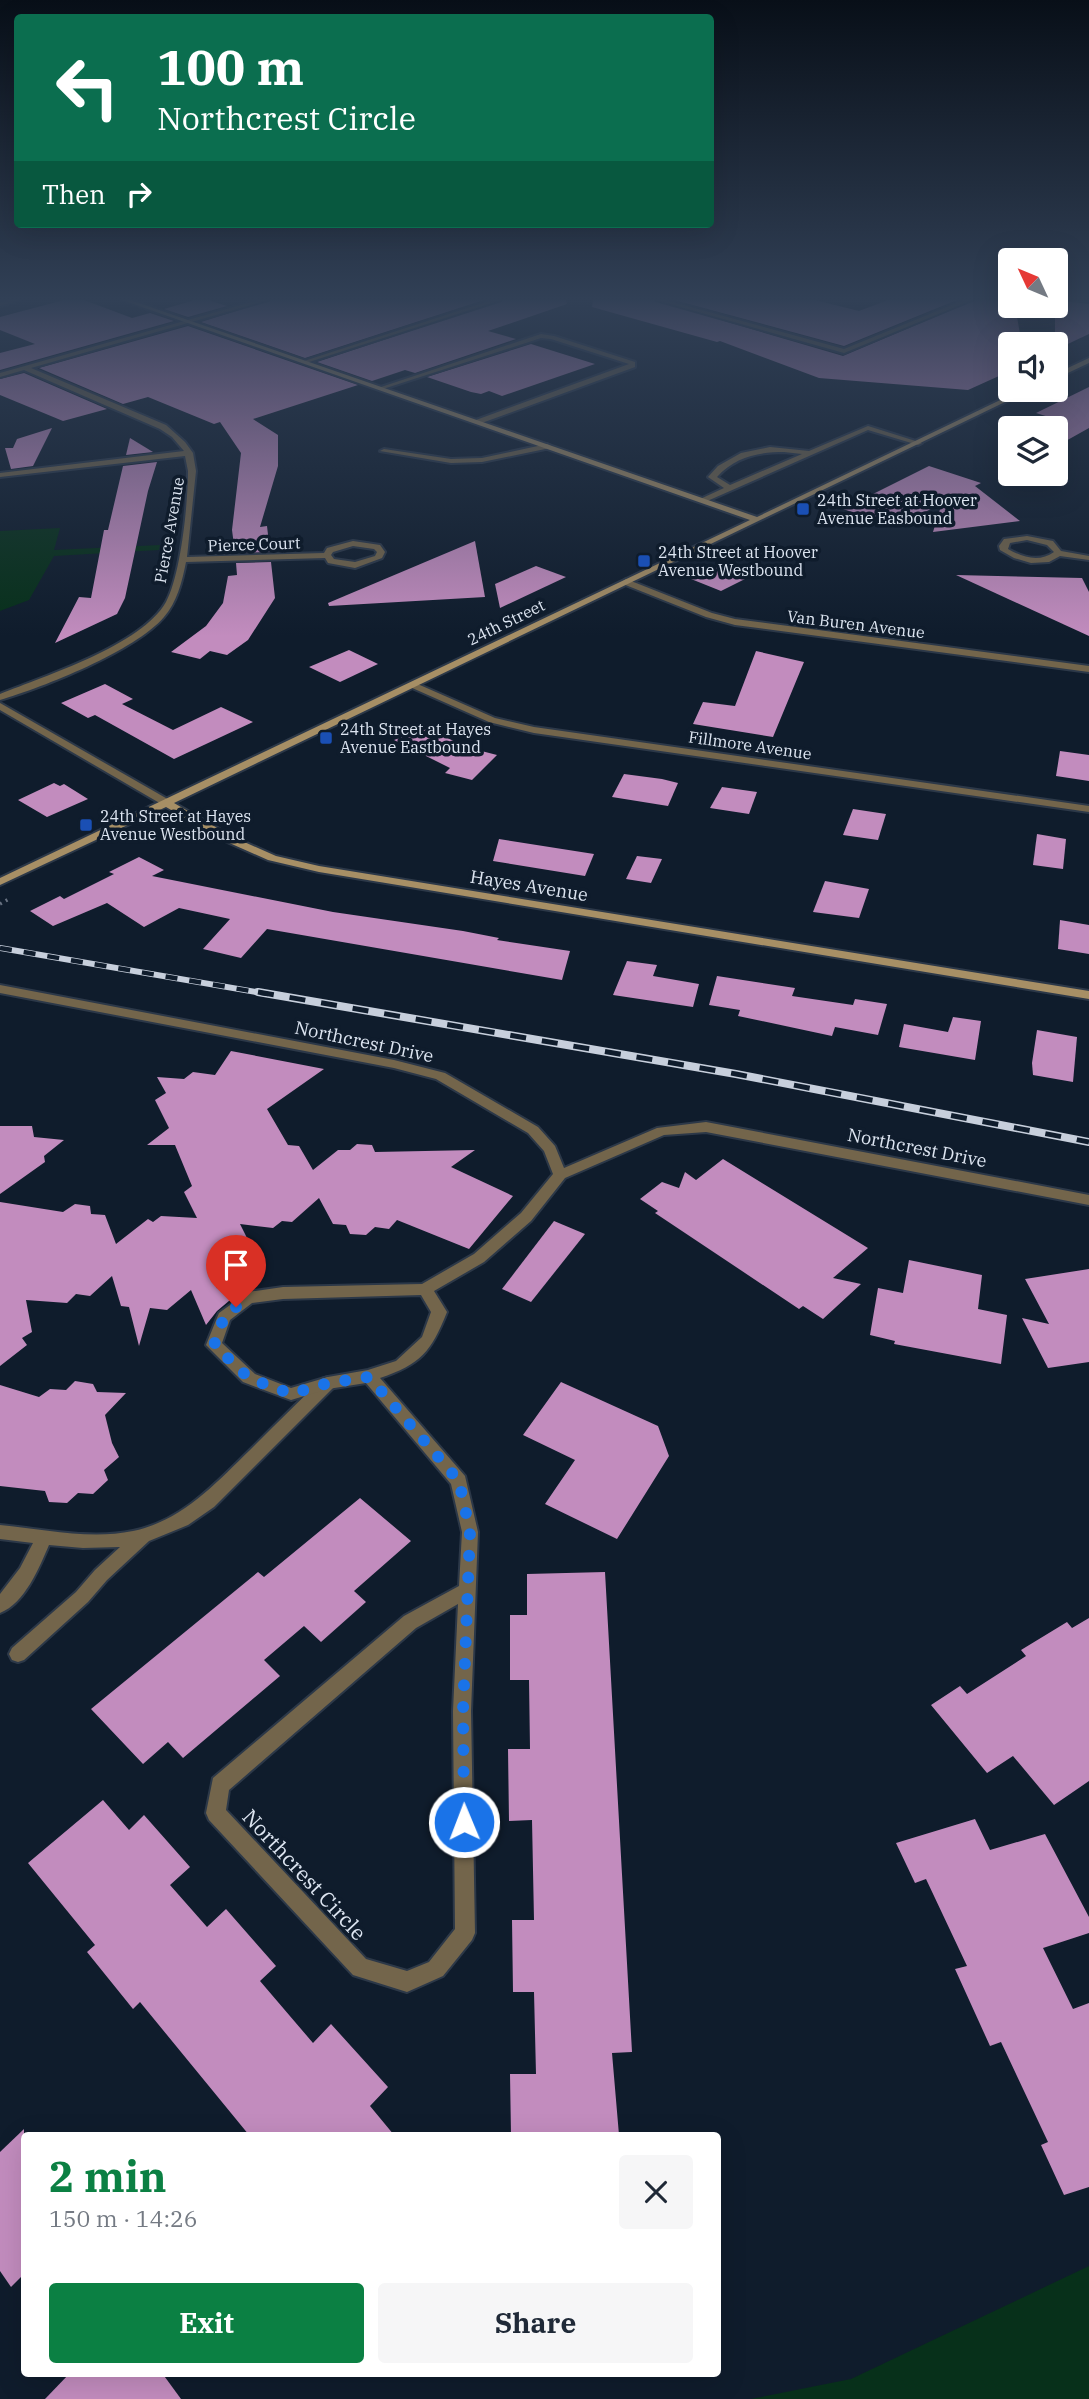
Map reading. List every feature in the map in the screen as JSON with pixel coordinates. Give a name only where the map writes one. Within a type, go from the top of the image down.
[{"type":"street","name":"Pierce Avenue","points":[[0,697],[105,653],[160,618],[170,602],[182,560],[194,469],[180,438],[163,427],[128,412]]},
{"type":"street","points":[[450,412],[756,519]]},
{"type":"street","points":[[479,422],[507,412]]},
{"type":"street","name":"24th Street","points":[[0,883],[982,412]]},
{"type":"street","points":[[702,500],[868,428],[918,443]]},
{"type":"street","points":[[384,451],[412,457],[472,461],[548,446]]},
{"type":"street","points":[[730,488],[712,477],[719,468],[759,450],[777,447],[809,453]]},
{"type":"street","points":[[0,475],[189,453]]},
{"type":"street","points":[[1058,553],[1056,548],[1040,540],[1016,539],[1003,546],[1004,551],[1021,559],[1045,560],[1058,553],[1089,558]]},
{"type":"street","name":"Pierce Court","points":[[353,543],[377,547],[381,552],[379,558],[355,565],[331,561],[327,555],[330,550],[353,543]]},
{"type":"street","name":"Pierce Court","points":[[182,560],[327,555]]},
{"type":"street","name":"Van Buren Avenue","points":[[626,582],[709,615],[735,622],[1089,669]]},
{"type":"street","name":"Fillmore Avenue","points":[[413,685],[492,720],[534,730],[1089,809]]},
{"type":"street","name":"Hayes Avenue","points":[[0,706],[240,844],[272,858],[318,869],[1089,995]]},
{"type":"street","name":"Northcrest Drive","points":[[0,989],[394,1064],[440,1076],[533,1130],[550,1149],[560,1175],[662,1131],[706,1127],[1089,1200]]},
{"type":"street","points":[[425,1289],[439,1312],[428,1340],[401,1365],[369,1377],[328,1383],[291,1394],[249,1378],[214,1345],[224,1317],[248,1298],[271,1294],[425,1289],[479,1258],[526,1217],[560,1175]]},
{"type":"street","name":"Northcrest Circle","points":[[369,1377],[459,1481],[470,1532],[468,1590],[463,1711],[465,1933],[436,1969],[407,1982],[360,1968],[216,1813],[220,1785],[410,1622],[468,1590]]},
{"type":"street","points":[[0,1532],[112,1543],[143,1538],[188,1518],[208,1502],[328,1383]]},
{"type":"street","points":[[0,1605],[19,1588],[30,1570],[44,1536]]},
{"type":"street","points":[[18,1654],[143,1538]]},
{"type":"green space","points":[[60,528],[54,550],[160,545],[159,550],[54,556],[29,600],[0,611],[0,531]]},
{"type":"green space","points":[[1089,2266],[1089,2399],[751,2399],[851,2379]]},
{"type":"building","points":[[41,412],[96,412],[63,421]]},
{"type":"building","points":[[185,412],[275,412],[253,419],[278,435],[278,466],[260,527],[267,526],[270,552],[235,553],[232,530],[241,453],[220,422],[214,424]]},
{"type":"building","points":[[1089,412],[1089,428],[1068,440],[1068,416],[1046,416],[1036,413]]},
{"type":"building","points":[[52,428],[33,466],[11,469],[5,448],[13,448],[17,439]]},
{"type":"building","points":[[130,438],[153,452],[126,455]]},
{"type":"building","points":[[157,462],[148,491],[125,598],[117,614],[55,643],[79,597],[91,598],[104,530],[108,530],[123,466]]},
{"type":"building","points":[[929,466],[981,483],[975,486],[1020,521],[933,532],[942,503],[897,527],[843,509]]},
{"type":"building","points":[[475,541],[485,597],[329,606],[328,603]]},
{"type":"building","points":[[271,562],[275,598],[248,640],[227,655],[210,651],[200,659],[171,652],[206,626],[223,603],[228,576],[237,575],[236,563]]},
{"type":"building","points":[[722,564],[753,575],[721,591],[691,579]]},
{"type":"building","points":[[536,566],[566,577],[500,608],[495,584]]},
{"type":"building","points":[[956,575],[1082,578],[1089,592],[1089,636]]},
{"type":"building","points":[[349,650],[378,664],[340,682],[309,667]]},
{"type":"building","points":[[756,651],[804,662],[773,737],[693,724],[703,702],[735,706]]},
{"type":"building","points":[[105,684],[133,699],[122,704],[173,730],[221,707],[253,722],[174,759],[95,715],[88,718],[61,703]]},
{"type":"building","points":[[427,728],[466,747],[497,755],[472,780],[445,773],[450,768],[394,740]]},
{"type":"building","points":[[1060,751],[1089,755],[1089,781],[1056,776]]},
{"type":"building","points":[[624,774],[678,783],[668,806],[612,797]]},
{"type":"building","points":[[54,783],[60,786],[64,784],[88,799],[47,817],[18,800]]},
{"type":"building","points":[[722,787],[757,792],[749,814],[710,808]]},
{"type":"building","points":[[853,809],[886,814],[878,840],[843,835]]},
{"type":"building","points":[[1037,834],[1066,839],[1063,869],[1033,865]]},
{"type":"building","points":[[499,839],[594,854],[585,876],[493,861]]},
{"type":"building","points":[[637,856],[662,859],[651,883],[626,879]]},
{"type":"building","points":[[139,857],[164,870],[152,876],[333,912],[463,931],[499,938],[497,940],[570,951],[562,980],[267,929],[241,958],[203,949],[230,919],[179,908],[144,927],[107,903],[53,926],[30,911],[60,896],[64,899],[114,874],[109,872]]},
{"type":"building","points":[[825,881],[869,889],[859,918],[813,912]]},
{"type":"building","points":[[1060,920],[1089,925],[1089,954],[1058,949]]},
{"type":"building","points":[[627,961],[657,965],[653,976],[699,984],[693,1007],[613,995]]},
{"type":"building","points":[[717,976],[795,988],[792,996],[853,1005],[855,999],[887,1004],[878,1035],[835,1027],[832,1036],[738,1016],[740,1010],[709,1005]]},
{"type":"building","points":[[953,1017],[981,1021],[975,1060],[899,1047],[904,1024],[948,1032]]},
{"type":"building","points":[[1037,1030],[1077,1037],[1073,1082],[1033,1075]]},
{"type":"building","points":[[231,1051],[324,1069],[267,1109],[288,1145],[299,1146],[313,1170],[338,1150],[350,1150],[357,1144],[372,1145],[375,1152],[475,1150],[451,1167],[513,1196],[469,1249],[397,1220],[389,1229],[375,1227],[366,1235],[350,1234],[346,1225],[333,1224],[319,1198],[292,1222],[282,1221],[273,1228],[240,1224],[255,1254],[216,1288],[242,1290],[217,1311],[206,1325],[191,1290],[167,1310],[150,1308],[139,1346],[129,1307],[121,1306],[112,1276],[90,1296],[76,1294],[67,1303],[26,1300],[32,1332],[22,1338],[27,1345],[0,1366],[0,1202],[63,1212],[75,1204],[90,1206],[91,1214],[105,1215],[116,1244],[148,1219],[153,1222],[161,1216],[197,1218],[184,1192],[192,1186],[175,1145],[147,1145],[169,1128],[155,1100],[166,1093],[157,1077],[184,1079],[193,1072],[215,1075]]},
{"type":"building","points":[[0,1126],[32,1126],[34,1137],[64,1140],[44,1156],[45,1162],[0,1194]]},
{"type":"building","points":[[723,1159],[868,1248],[833,1278],[861,1284],[823,1319],[803,1306],[799,1309],[655,1213],[658,1211],[640,1199],[662,1182],[679,1188],[685,1172],[696,1180]]},
{"type":"building","points":[[554,1221],[585,1234],[531,1302],[502,1289]]},
{"type":"building","points":[[909,1260],[982,1275],[978,1309],[1007,1315],[1001,1364],[894,1344],[895,1341],[870,1335],[878,1288],[903,1293]]},
{"type":"building","points":[[1089,1269],[1089,1362],[1048,1368],[1022,1318],[1049,1324],[1025,1279]]},
{"type":"building","points":[[75,1381],[93,1384],[97,1392],[126,1393],[105,1415],[112,1443],[119,1457],[104,1470],[108,1480],[93,1494],[78,1493],[67,1503],[49,1502],[45,1491],[0,1486],[0,1385],[39,1397],[50,1389],[66,1390]]},
{"type":"building","points":[[561,1382],[658,1426],[669,1456],[617,1539],[545,1504],[575,1460],[523,1435]]},
{"type":"building","points":[[360,1498],[411,1541],[354,1591],[366,1602],[321,1642],[304,1626],[264,1660],[280,1676],[183,1758],[168,1742],[143,1764],[91,1709],[258,1572],[264,1577]]},
{"type":"building","points":[[605,1572],[632,2052],[612,2053],[619,2132],[511,2132],[510,2074],[536,2074],[534,1992],[513,1992],[512,1920],[534,1920],[532,1820],[509,1821],[508,1749],[530,1749],[529,1680],[510,1680],[510,1615],[527,1615],[527,1574]]},
{"type":"building","points":[[1089,1618],[1089,1781],[1054,1805],[1013,1756],[987,1773],[931,1705],[960,1686],[967,1694],[1026,1656],[1021,1650],[1067,1622],[1072,1628]]},
{"type":"building","points":[[103,1800],[129,1830],[144,1815],[190,1867],[170,1885],[207,1927],[226,1909],[276,1966],[260,1981],[313,2043],[331,2024],[388,2087],[370,2106],[392,2132],[247,2132],[140,2002],[133,2009],[87,1952],[95,1945],[28,1863]]},
{"type":"building","points":[[975,1819],[990,1850],[1045,1834],[1089,1917],[1089,1933],[1043,1948],[1073,2009],[1089,2003],[1089,2187],[1064,2195],[1041,2145],[1048,2142],[1001,2042],[990,2046],[955,1969],[967,1966],[926,1879],[915,1883],[896,1843]]},
{"type":"building","points":[[24,2129],[24,2132],[21,2132],[21,2277],[11,2287],[0,2271],[0,2152]]},
{"type":"building","points":[[66,2377],[165,2377],[181,2399],[45,2399]]},
{"type":"railway","points":[[0,948],[268,994]]},
{"type":"railway","points":[[258,992],[736,1074],[1089,1142]]},
{"type":"place","name":"24th Street at Hoover Avenue Easbound","points":[[803,509]]},
{"type":"place","name":"24th Street at Hoover Avenue Westbound","points":[[644,561]]},
{"type":"place","name":"24th Street at Hayes Avenue Eastbound","points":[[326,738]]},
{"type":"place","name":"24th Street at Hayes Avenue Westbound","points":[[86,825]]},
{"type":"route","points":[[236,1307],[224,1317],[214,1345],[249,1378],[291,1394],[328,1383],[369,1377],[459,1481],[470,1532],[463,1711],[464,1822]]}]
